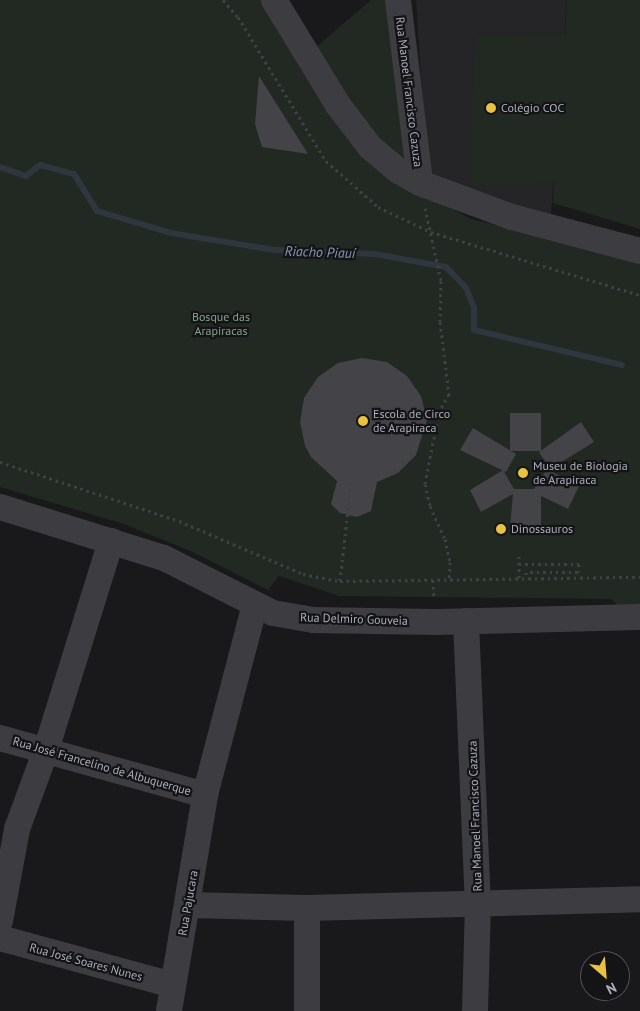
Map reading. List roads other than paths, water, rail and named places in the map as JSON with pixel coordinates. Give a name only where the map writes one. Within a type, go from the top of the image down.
[{"type":"street","name":"Rua Manoel Francisco Cazuza","points":[[398,0],[420,183]]},
{"type":"street","points":[[280,2],[338,105],[370,147],[399,171],[420,183],[512,217],[640,251]]},
{"type":"street","name":"Rua Delmiro Gouveia","points":[[0,507],[164,558],[273,613],[313,620],[466,621],[640,617]]},
{"type":"street","points":[[0,921],[17,829],[46,750],[111,541]]},
{"type":"street","name":"Rua Pajucara","points":[[169,1011],[189,905],[205,795],[255,605]]},
{"type":"street","name":"Rua Manoel Francisco Cazuza","points":[[466,621],[478,904],[475,1011]]},
{"type":"street","name":"Rua José Francelino de Albuquerque","points":[[0,738],[205,795]]},
{"type":"street","points":[[189,905],[307,908],[640,900]]},
{"type":"street","points":[[307,908],[307,1011]]},
{"type":"street","name":"Rua José Soares Nunes","points":[[0,938],[173,985]]},
{"type":"waterway","name":"Riacho Piauí","points":[[0,167],[26,176],[40,165],[74,174],[97,211],[171,233],[275,250],[375,254],[446,267],[466,288],[474,308],[474,330],[622,365]]},
{"type":"place","name":"Colégio COC","points":[[491,108]]},
{"type":"place","name":"Escola de Circo de Arapiraca","points":[[363,421]]},
{"type":"place","name":"Museu de Biologia de Arapiraca","points":[[523,473]]},
{"type":"place","name":"Dinossauros","points":[[501,529]]},
{"type":"park label","name":"Bosque das Arapiracas","points":[[221,324]]}]
